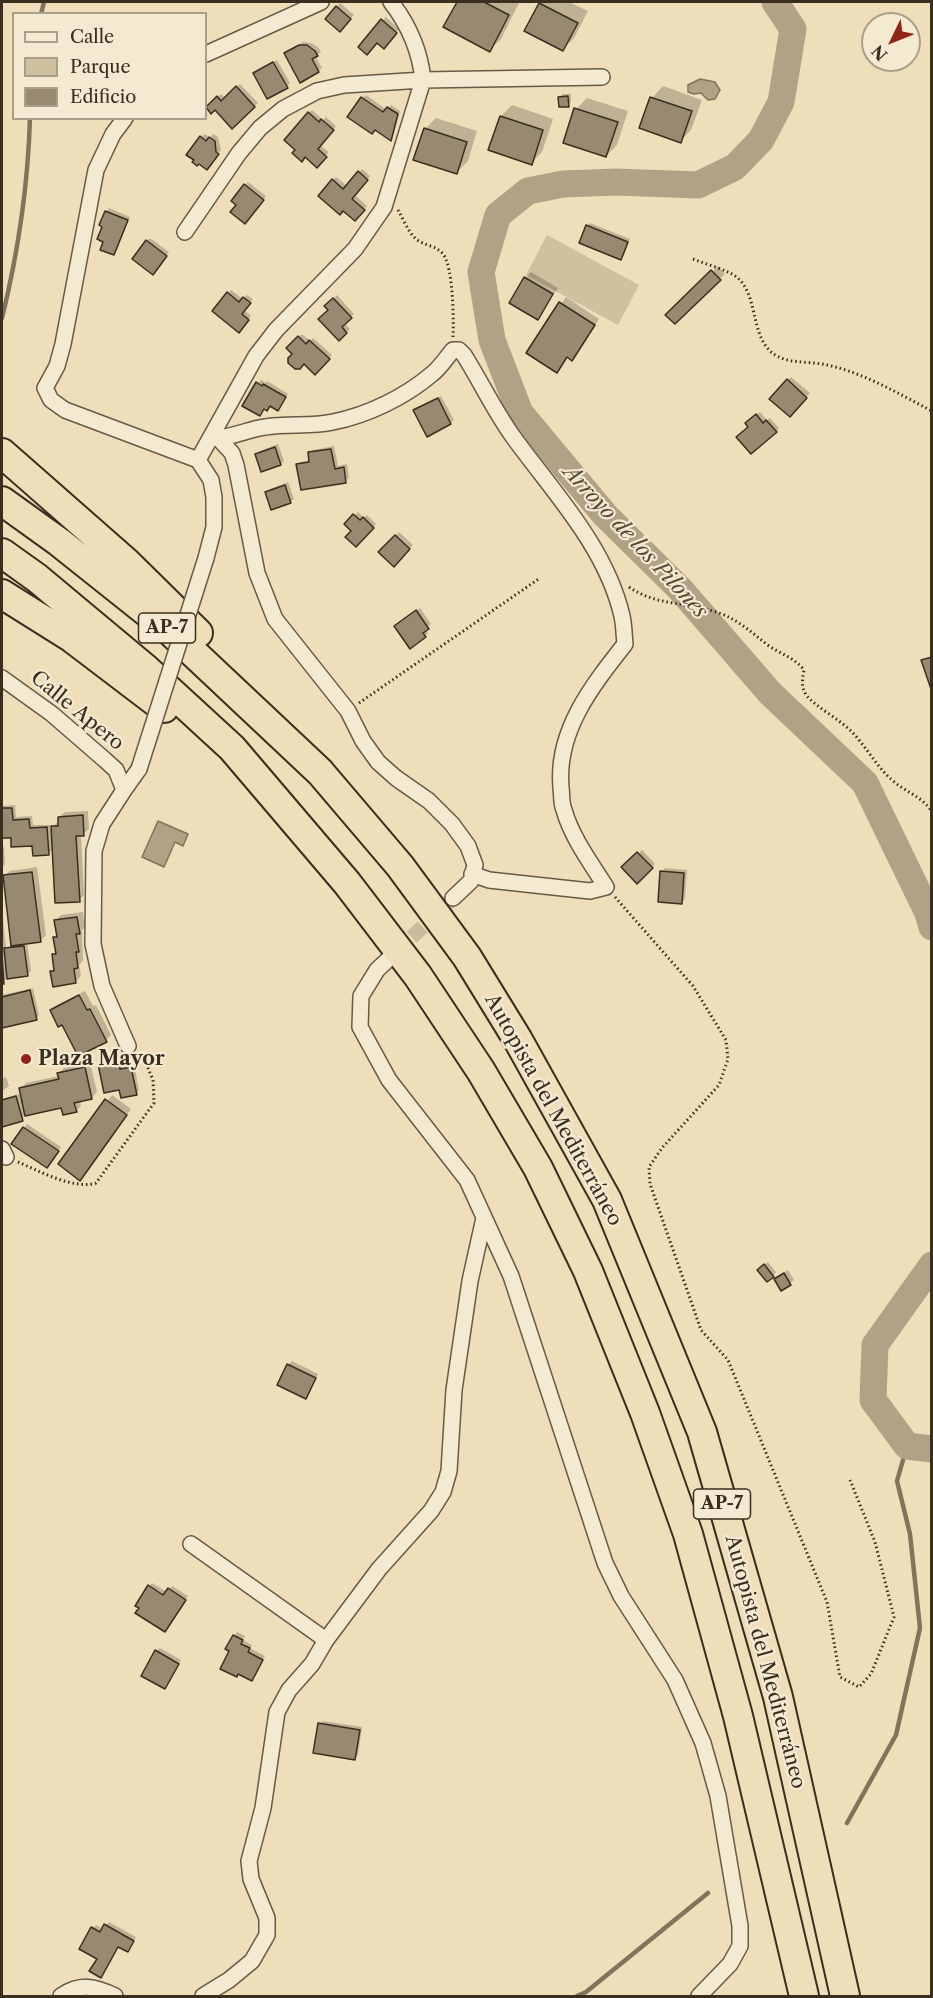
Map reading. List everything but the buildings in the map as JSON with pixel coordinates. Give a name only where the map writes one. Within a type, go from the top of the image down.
[{"type":"highway","points":[[2,453],[126,562],[223,657],[291,730],[320,772]]},
{"type":"highway","name":"Autopista del Mediterráneo","points":[[2,501],[59,542],[167,628],[320,772],[400,866],[467,957],[518,1040],[607,1200],[702,1432],[778,1697],[845,1996]]},
{"type":"highway","name":"Autopista del Mediterráneo","points":[[2,553],[37,578],[147,669],[232,748],[347,883],[418,975],[481,1071],[538,1168],[588,1271],[645,1413],[688,1534],[738,1716],[804,1996]]},
{"type":"highway","points":[[2,594],[90,651],[152,697],[224,758],[267,789]]},
{"type":"street","points":[[207,54],[321,2]]},
{"type":"street","points":[[124,120],[113,134],[96,170],[63,344],[57,366],[45,388],[51,400],[64,410],[198,460],[215,438],[256,356],[276,330],[355,249],[384,207],[423,80],[421,63],[414,44],[402,16],[391,2]]},
{"type":"street","points":[[185,232],[239,153],[260,128],[283,109],[317,91],[344,85],[423,80],[602,77]]},
{"type":"street","points":[[215,438],[268,426],[333,422],[366,412],[400,396],[433,374],[453,350],[459,350],[512,435],[562,501],[597,554],[607,572],[623,617],[625,644],[579,709],[563,747],[560,777],[563,810],[606,887],[590,891],[579,890],[489,880],[472,874]]},
{"type":"street","points":[[215,438],[232,453],[236,465],[257,573],[275,619],[348,711],[363,741],[378,762],[429,801],[452,824],[468,846],[475,865],[471,881],[453,898]]},
{"type":"street","name":"Calle Apero","points":[[124,790],[140,769],[214,527],[214,497],[211,480],[198,460]]},
{"type":"street","name":"Calle Apero","points":[[2,678],[52,714],[116,770],[124,790]]},
{"type":"street","points":[[124,790],[102,824],[94,851],[93,944],[102,986],[128,1046]]},
{"type":"street","points":[[395,953],[377,970],[361,996],[360,1027],[389,1080],[467,1180],[511,1276],[605,1563],[621,1596],[675,1680],[704,1743],[718,1796],[740,1926],[740,1946],[730,1964],[699,1996]]},
{"type":"street","points":[[203,1996],[229,1980],[252,1961],[267,1935],[267,1918],[251,1879],[249,1861],[263,1808],[278,1712],[289,1690],[312,1664],[326,1640],[379,1569],[430,1511],[443,1492],[449,1472],[454,1390],[470,1281],[484,1218]]},
{"type":"street","points":[[191,1544],[326,1640]]},
{"type":"street","points":[[61,1996],[80,1987],[98,1989],[115,1996]]},
{"type":"path","points":[[388,194],[414,238],[436,248],[443,254],[447,263],[454,311],[453,350]]},
{"type":"path","points":[[693,259],[733,275],[745,288],[759,335],[770,351],[789,361],[823,364],[872,380],[932,411]]},
{"type":"path","points":[[607,572],[642,596],[659,602],[718,612],[744,624],[771,647],[799,663],[804,670],[802,688],[808,698],[852,732],[894,782],[915,794],[932,812]]},
{"type":"path","points":[[348,711],[540,578]]},
{"type":"path","points":[[606,887],[693,986],[726,1040],[728,1059],[719,1085],[662,1148],[649,1167],[650,1184],[701,1330],[728,1360],[827,1602],[840,1677],[859,1687],[871,1674],[894,1617],[875,1542],[850,1480]]},
{"type":"path","points":[[4,1153],[53,1177],[87,1186],[96,1183],[154,1103],[153,1080],[145,1060],[128,1046]]},
{"type":"green space","points":[[547,235],[639,285],[618,325],[526,275]]},
{"type":"shaded area","points":[[700,79],[715,82],[720,90],[715,99],[708,100],[701,93],[688,92],[688,85]]},
{"type":"shaded area","points":[[158,821],[188,834],[183,846],[175,842],[164,867],[142,857]]},
{"type":"waterway","points":[[42,12],[44,2]]},
{"type":"waterway","name":"Arroyo de los Pilones","points":[[775,2],[793,29],[781,102],[761,140],[735,167],[698,185],[616,182],[563,184],[528,191],[498,215],[481,272],[492,340],[520,413],[605,515],[680,589],[770,693],[865,783],[928,913],[932,927]]},
{"type":"waterway","points":[[2,318],[21,219],[30,120]]},
{"type":"waterway","name":"Arroyo de los Pilones","points":[[932,1265],[875,1345],[873,1400],[907,1446],[932,1449]]},
{"type":"waterway","points":[[847,1823],[896,1735],[920,1628],[910,1534],[897,1481],[907,1446]]},
{"type":"waterway","points":[[577,1996],[586,1992],[708,1893]]},
{"type":"tunnel","points":[[395,953],[453,898]]},
{"type":"place","name":"Plaza Mayor","points":[[26,1059]]}]
